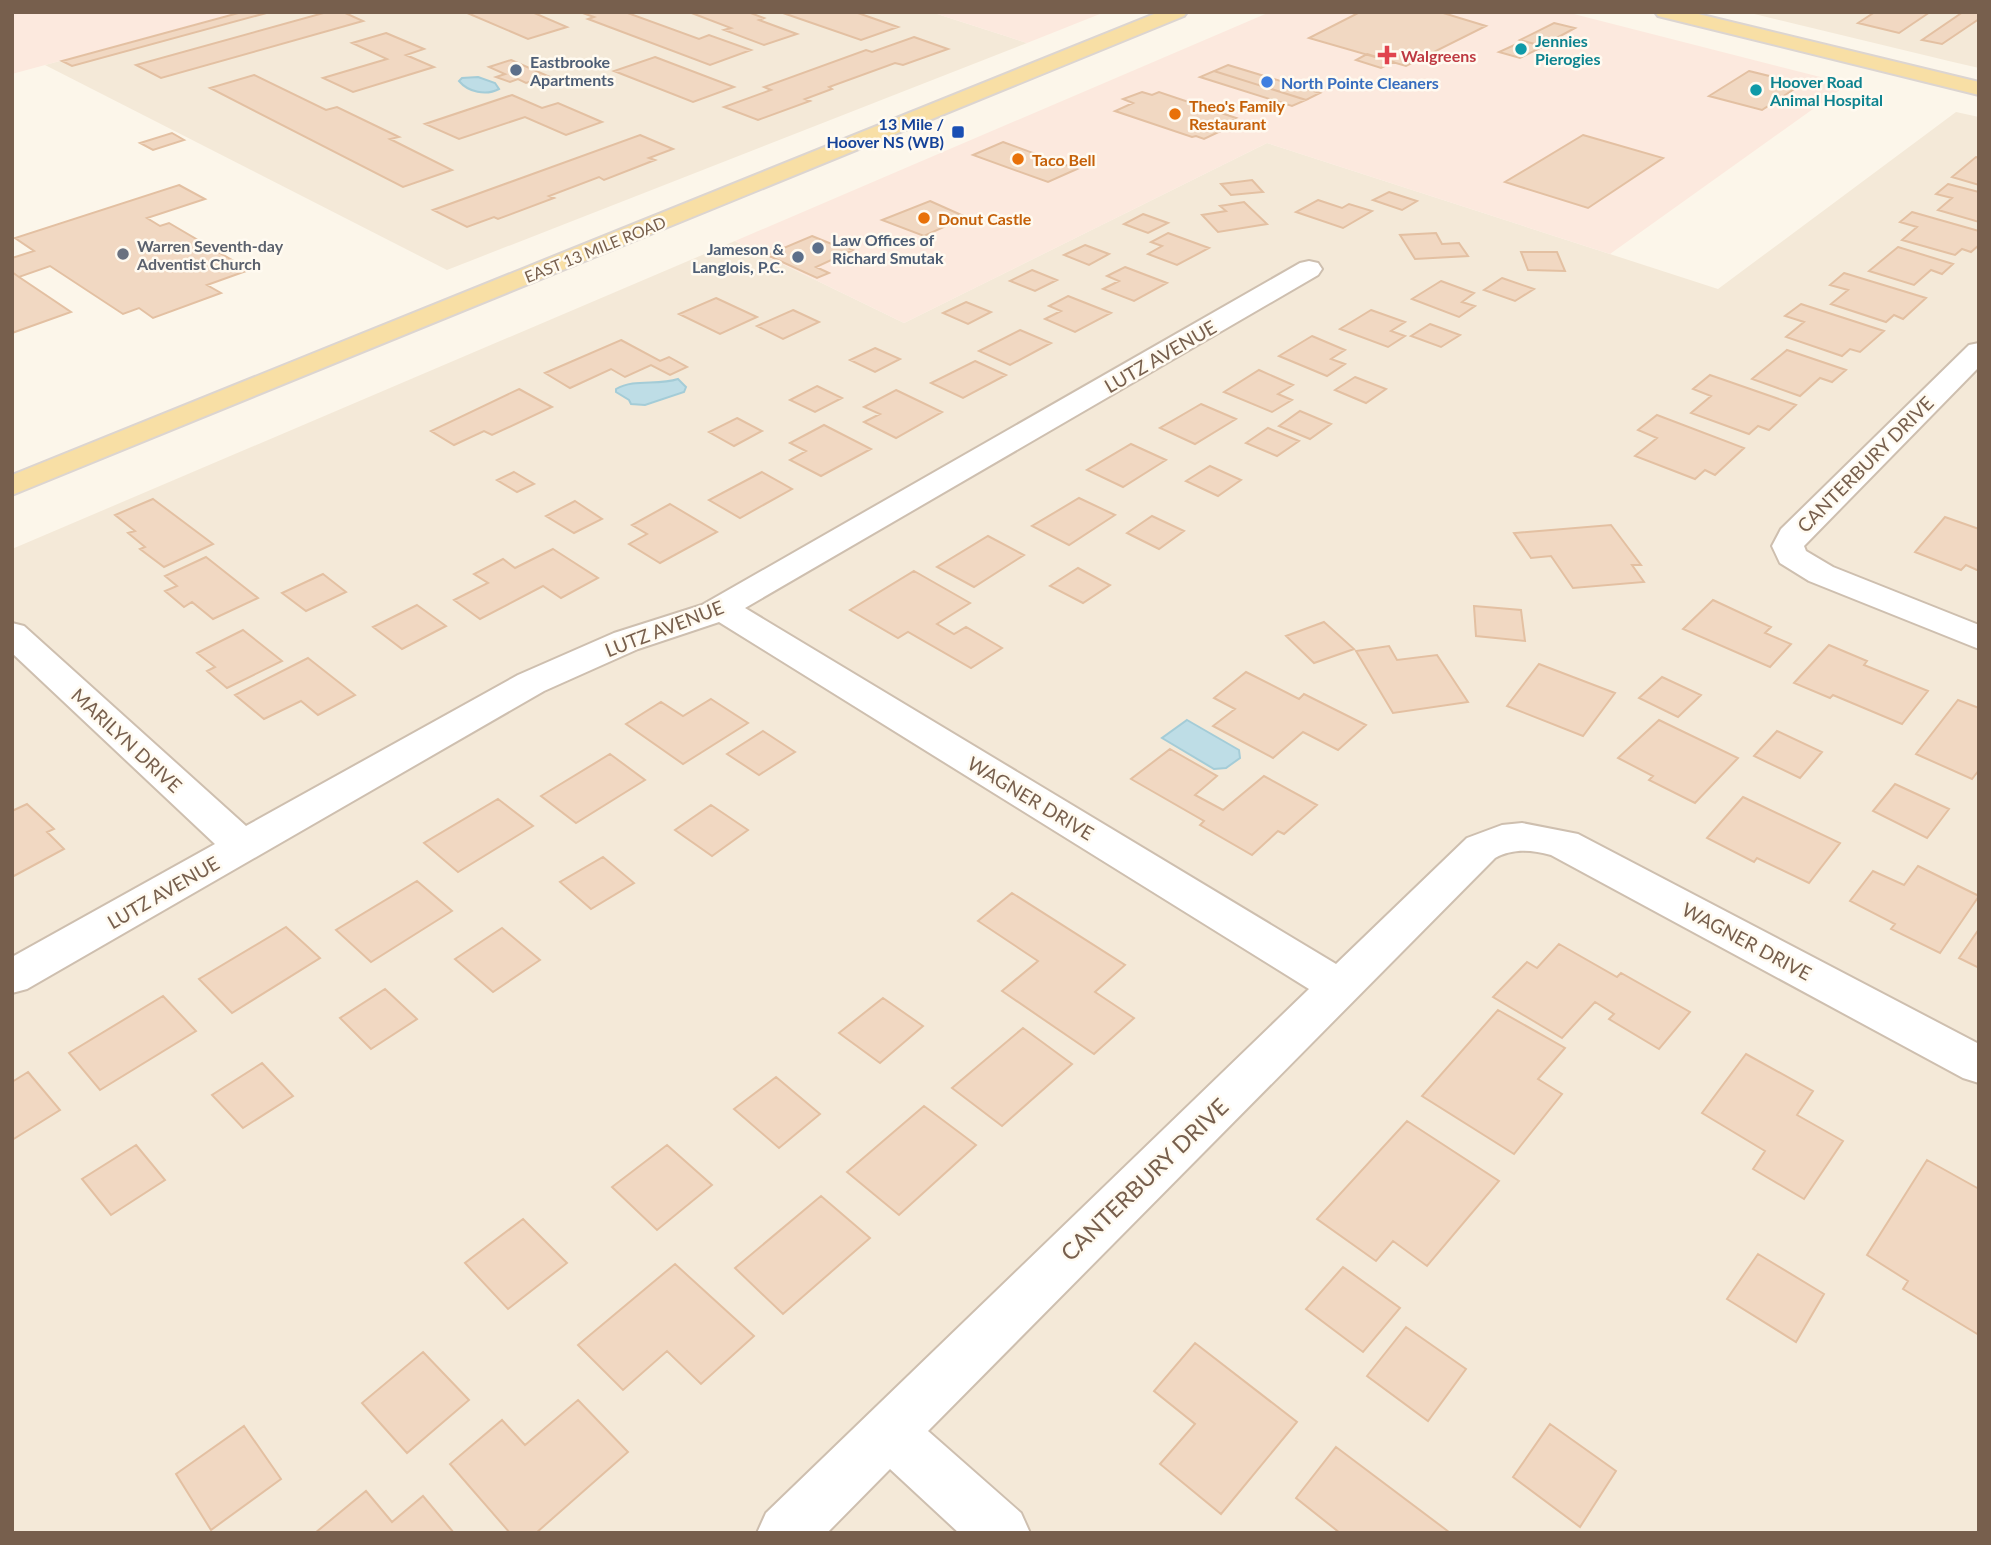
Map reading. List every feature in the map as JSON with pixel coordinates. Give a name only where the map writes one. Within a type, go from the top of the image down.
[{"type":"main road","name":"EAST 13 MILE ROAD","points":[[12,486],[1177,12]]},
{"type":"main road","points":[[1665,12],[1979,89]]},
{"type":"street","name":"LUTZ AVENUE","points":[[12,977],[560,669],[653,631],[699,618],[722,608],[1309,269]]},
{"type":"street","name":"CANTERBURY DRIVE","points":[[1979,351],[1793,536],[1788,546],[1792,556],[1821,574],[1979,638]]},
{"type":"street","name":"WAGNER DRIVE","points":[[722,608],[1340,987]]},
{"type":"street","name":"MARILYN DRIVE","points":[[12,634],[243,846]]},
{"type":"street","name":"WAGNER DRIVE","points":[[1510,836],[1535,836],[1564,844],[1979,1065]]},
{"type":"street","name":"CANTERBURY DRIVE","points":[[786,1533],[1481,848],[1494,840],[1510,836]]},
{"type":"street","points":[[888,1431],[1001,1533]]},
{"type":"shaded area","points":[[12,12],[240,12],[12,74]]},
{"type":"shaded area","name":"Eastbrooke Apartments","points":[[240,12],[931,12],[1027,43],[447,270],[45,65]]},
{"type":"shaded area","points":[[931,12],[1105,12],[1027,43]]},
{"type":"shaded area","points":[[1270,12],[1566,12],[1848,84],[1610,254],[1267,143],[904,323],[735,241]]},
{"type":"shaded area","points":[[1746,12],[1979,12],[1979,68],[1953,62]]},
{"type":"shaded area","points":[[1956,112],[1979,117],[1979,1533],[12,1533],[12,549],[735,241],[904,323],[1267,143],[1718,289]]},
{"type":"water","points":[[478,77],[495,83],[499,89],[477,92],[459,81],[462,78]]},
{"type":"water","points":[[678,379],[686,387],[684,392],[645,405],[631,404],[616,392],[616,389],[631,384]]},
{"type":"water","points":[[1187,720],[1239,750],[1240,758],[1226,768],[1214,769],[1162,738]]},
{"type":"building","points":[[242,12],[270,12],[72,66],[62,61]]},
{"type":"building","points":[[327,12],[343,12],[363,21],[161,78],[136,65]]},
{"type":"building","points":[[465,12],[532,12],[567,27],[528,39]]},
{"type":"building","points":[[580,12],[625,12],[699,39],[709,35],[751,50],[710,65],[588,19],[594,17]]},
{"type":"building","points":[[689,12],[748,12],[764,18],[759,20],[797,34],[764,45],[724,30],[731,28]]},
{"type":"building","points":[[855,12],[898,27],[861,40],[783,13]]},
{"type":"building","name":"Walgreens","points":[[1360,12],[1440,12],[1486,26],[1406,66],[1309,38]]},
{"type":"building","points":[[1875,12],[1930,12],[1899,33],[1858,23]]},
{"type":"building","points":[[1963,12],[1979,12],[1979,19],[1942,44],[1922,40]]},
{"type":"building","points":[[1554,23],[1575,28],[1542,46],[1520,40]]},
{"type":"building","points":[[386,33],[424,49],[406,55],[434,67],[353,92],[323,78],[387,59],[352,43]]},
{"type":"building","points":[[914,37],[948,49],[903,65],[895,63],[829,87],[832,89],[805,99],[810,101],[758,120],[724,107],[771,90],[764,87],[866,50],[872,52]]},
{"type":"building","name":"Jennies Pierogies","points":[[1523,41],[1544,46],[1520,58],[1499,52]]},
{"type":"building","points":[[1367,54],[1393,62],[1381,68],[1356,60]]},
{"type":"building","points":[[655,57],[734,87],[693,102],[614,71]]},
{"type":"building","name":"Eastbrooke Apartments","points":[[511,60],[548,76],[526,83],[518,79],[510,82],[496,77],[505,74],[489,67]]},
{"type":"building","name":"North Pointe Cleaners","points":[[1228,65],[1320,93],[1306,100],[1214,71]]},
{"type":"building","points":[[1214,71],[1306,100],[1292,106],[1200,77]]},
{"type":"building","name":"Hoover Road Animal Hospital","points":[[1749,71],[1802,84],[1762,110],[1709,96]]},
{"type":"building","points":[[254,75],[326,110],[337,107],[399,137],[390,139],[452,170],[403,187],[210,88]]},
{"type":"building","name":"Theo's Family Restaurant","points":[[1142,92],[1152,95],[1159,92],[1236,118],[1217,127],[1225,129],[1204,139],[1115,111],[1133,103],[1123,99]]},
{"type":"building","points":[[512,95],[542,108],[558,103],[602,122],[566,135],[525,117],[459,139],[425,124]]},
{"type":"building","points":[[172,133],[184,140],[153,150],[140,143]]},
{"type":"building","points":[[640,135],[673,149],[649,158],[655,160],[604,180],[599,177],[549,196],[554,198],[498,219],[494,217],[467,227],[433,210]]},
{"type":"building","points":[[1583,135],[1663,158],[1588,208],[1505,182]]},
{"type":"building","name":"Taco Bell","points":[[1003,142],[1077,169],[1048,182],[973,155]]},
{"type":"building","points":[[1976,157],[1979,158],[1979,185],[1952,177]]},
{"type":"building","points":[[1252,180],[1263,192],[1231,195],[1221,184]]},
{"type":"building","points":[[1948,184],[1979,192],[1979,222],[1938,210],[1952,198],[1936,194]]},
{"type":"building","name":"Warren Seventh-day Adventist Church","points":[[179,185],[205,199],[147,218],[160,226],[169,223],[249,270],[207,285],[221,293],[153,318],[139,308],[123,314],[50,266],[19,277],[12,272],[12,258],[34,251],[15,238]]},
{"type":"building","points":[[1389,192],[1417,201],[1402,210],[1373,200]]},
{"type":"building","points":[[1318,200],[1342,208],[1349,204],[1372,211],[1343,228],[1296,212]]},
{"type":"building","name":"Donut Castle","points":[[930,201],[966,217],[924,236],[882,220]]},
{"type":"building","points":[[1244,202],[1267,224],[1218,232],[1202,215],[1226,211],[1220,206]]},
{"type":"building","points":[[1912,212],[1979,231],[1979,245],[1971,252],[1962,249],[1955,255],[1902,240],[1917,227],[1900,222]]},
{"type":"building","points":[[1143,214],[1168,223],[1148,233],[1124,224]]},
{"type":"building","points":[[1168,233],[1209,248],[1177,265],[1148,254],[1162,246],[1151,242]]},
{"type":"building","points":[[1436,233],[1442,244],[1459,243],[1468,256],[1415,259],[1400,235]]},
{"type":"building","points":[[812,236],[853,250],[816,267],[829,273],[817,278],[767,255]]},
{"type":"building","points":[[1085,245],[1109,254],[1089,265],[1064,255]]},
{"type":"building","points":[[1898,247],[1953,264],[1942,274],[1931,270],[1914,285],[1869,271]]},
{"type":"building","points":[[1521,252],[1557,252],[1565,271],[1528,270]]},
{"type":"building","points":[[1125,267],[1167,283],[1134,301],[1103,289],[1119,281],[1107,276]]},
{"type":"building","points":[[1032,270],[1057,280],[1035,291],[1010,281]]},
{"type":"building","points":[[12,272],[19,277],[71,312],[12,333]]},
{"type":"building","points":[[1844,273],[1926,298],[1903,319],[1894,315],[1886,322],[1831,304],[1848,290],[1830,285]]},
{"type":"building","points":[[1502,278],[1534,289],[1515,301],[1484,290]]},
{"type":"building","points":[[1441,281],[1474,293],[1462,302],[1475,306],[1459,317],[1412,299]]},
{"type":"building","points":[[1068,296],[1111,313],[1075,332],[1045,319],[1061,311],[1049,306]]},
{"type":"building","points":[[716,298],[757,317],[720,334],[679,314]]},
{"type":"building","points":[[966,302],[991,312],[968,324],[943,313]]},
{"type":"building","points":[[1801,304],[1884,331],[1860,352],[1850,349],[1842,356],[1786,337],[1804,322],[1785,316]]},
{"type":"building","points":[[793,310],[819,322],[783,339],[757,326]]},
{"type":"building","points":[[1371,310],[1405,322],[1391,331],[1405,336],[1388,347],[1340,329]]},
{"type":"building","points":[[1430,324],[1460,335],[1441,347],[1411,336]]},
{"type":"building","points":[[1020,330],[1051,343],[1010,365],[979,351]]},
{"type":"building","points":[[1312,336],[1345,350],[1331,359],[1345,364],[1327,376],[1279,356]]},
{"type":"building","points":[[621,340],[660,361],[669,357],[687,367],[670,375],[651,365],[625,377],[611,369],[570,388],[545,373]]},
{"type":"building","points":[[875,348],[900,359],[875,372],[850,360]]},
{"type":"building","points":[[1787,350],[1846,370],[1832,382],[1820,378],[1800,396],[1752,379]]},
{"type":"building","points":[[975,361],[1006,375],[963,398],[931,383]]},
{"type":"building","points":[[1259,370],[1293,385],[1278,394],[1292,400],[1272,412],[1224,392]]},
{"type":"building","points":[[1710,375],[1796,405],[1769,430],[1758,426],[1749,434],[1691,413],[1711,396],[1693,389]]},
{"type":"building","points":[[1355,377],[1386,389],[1366,403],[1335,390]]},
{"type":"building","points":[[817,386],[842,398],[815,412],[790,400]]},
{"type":"building","points":[[519,389],[552,407],[492,435],[484,431],[454,445],[431,431]]},
{"type":"building","points":[[896,390],[942,412],[896,438],[864,422],[880,414],[864,407]]},
{"type":"building","points":[[1201,404],[1236,419],[1195,444],[1160,428]]},
{"type":"building","points":[[1300,411],[1331,424],[1310,439],[1279,426]]},
{"type":"building","points":[[1657,415],[1744,448],[1715,475],[1705,470],[1695,479],[1635,456],[1657,438],[1638,430]]},
{"type":"building","points":[[737,418],[762,431],[734,446],[709,432]]},
{"type":"building","points":[[824,425],[871,449],[821,476],[790,460],[806,451],[790,443]]},
{"type":"building","points":[[1268,428],[1299,441],[1277,456],[1246,443]]},
{"type":"building","points":[[1131,444],[1166,460],[1123,487],[1087,470]]},
{"type":"building","points":[[1210,466],[1241,480],[1218,496],[1186,481]]},
{"type":"building","points":[[514,472],[534,484],[517,492],[497,480]]},
{"type":"building","points":[[762,472],[792,489],[740,518],[709,500]]},
{"type":"building","points":[[1079,498],[1115,515],[1069,545],[1032,526]]},
{"type":"building","points":[[153,499],[213,544],[164,567],[140,549],[145,547],[128,533],[135,531],[115,515]]},
{"type":"building","points":[[575,501],[602,519],[574,533],[546,516]]},
{"type":"building","points":[[670,504],[717,532],[660,563],[629,544],[647,534],[632,525]]},
{"type":"building","points":[[1152,516],[1184,531],[1159,549],[1127,533]]},
{"type":"building","points":[[1945,517],[1979,529],[1979,571],[1966,565],[1961,570],[1915,552]]},
{"type":"building","points":[[1611,525],[1641,565],[1632,565],[1644,582],[1573,588],[1551,556],[1531,558],[1514,533]]},
{"type":"building","points":[[988,536],[1024,555],[974,587],[937,567]]},
{"type":"building","points":[[553,549],[598,578],[561,598],[543,586],[480,619],[454,600],[488,583],[474,574],[503,559],[515,568]]},
{"type":"building","points":[[206,557],[258,598],[213,619],[192,602],[184,607],[165,591],[177,586],[165,576]]},
{"type":"building","points":[[1078,568],[1110,585],[1083,603],[1050,586]]},
{"type":"building","points":[[914,571],[970,603],[937,624],[954,634],[966,627],[1002,648],[971,668],[908,632],[898,638],[850,610]]},
{"type":"building","points":[[323,574],[346,592],[306,611],[282,593]]},
{"type":"building","points":[[1713,600],[1771,627],[1765,633],[1791,644],[1770,667],[1683,629]]},
{"type":"building","points":[[417,605],[446,626],[402,649],[373,627]]},
{"type":"building","points":[[1474,606],[1521,610],[1525,641],[1476,636]]},
{"type":"building","points":[[1324,622],[1354,649],[1314,663],[1286,636]]},
{"type":"building","points":[[243,630],[282,661],[227,688],[207,671],[215,667],[197,653]]},
{"type":"building","points":[[1829,645],[1867,661],[1864,665],[1928,691],[1902,724],[1833,695],[1830,698],[1794,683]]},
{"type":"building","points":[[1389,646],[1397,660],[1437,655],[1468,702],[1393,713],[1356,651]]},
{"type":"building","points":[[308,658],[355,695],[318,715],[301,701],[264,719],[235,695]]},
{"type":"building","points":[[1539,664],[1615,693],[1583,736],[1507,706]]},
{"type":"building","points":[[1246,672],[1299,699],[1304,694],[1366,725],[1338,750],[1303,732],[1273,758],[1213,726],[1235,709],[1214,698]]},
{"type":"building","points":[[1662,677],[1701,695],[1678,717],[1639,698]]},
{"type":"building","points":[[711,699],[748,723],[683,764],[626,724],[661,702],[683,716]]},
{"type":"building","points":[[1958,700],[1979,708],[1979,770],[1972,779],[1916,754]]},
{"type":"building","points":[[1659,720],[1738,758],[1695,803],[1649,780],[1653,776],[1618,758]]},
{"type":"building","points":[[763,731],[795,752],[759,775],[727,754]]},
{"type":"building","points":[[1777,731],[1822,752],[1800,778],[1754,756]]},
{"type":"building","points":[[1170,749],[1217,776],[1195,795],[1223,810],[1264,776],[1317,805],[1284,834],[1278,831],[1252,855],[1200,825],[1204,821],[1131,779]]},
{"type":"building","points":[[610,754],[645,780],[576,823],[541,796]]},
{"type":"building","points":[[1895,784],[1949,809],[1927,838],[1873,811]]},
{"type":"building","points":[[1743,797],[1840,843],[1809,883],[1757,858],[1754,862],[1707,838]]},
{"type":"building","points":[[498,799],[533,826],[458,872],[424,843]]},
{"type":"building","points":[[27,804],[54,829],[47,832],[64,849],[12,877],[12,811]]},
{"type":"building","points":[[711,805],[748,830],[712,856],[675,830]]},
{"type":"building","points":[[603,857],[634,883],[591,909],[560,882]]},
{"type":"building","points":[[1918,866],[1979,896],[1940,953],[1891,929],[1895,924],[1850,901],[1873,871],[1904,885]]},
{"type":"building","points":[[417,881],[452,911],[371,962],[336,930]]},
{"type":"building","points":[[1012,893],[1125,965],[1095,992],[1134,1018],[1094,1054],[1002,991],[1038,961],[978,921]]},
{"type":"building","points":[[286,927],[320,958],[232,1013],[199,979]]},
{"type":"building","points":[[502,928],[540,960],[493,992],[455,959]]},
{"type":"building","points":[[1979,929],[1979,968],[1959,958]]},
{"type":"building","points":[[1559,944],[1617,977],[1621,973],[1690,1012],[1659,1049],[1609,1019],[1614,1014],[1595,1002],[1562,1038],[1493,997],[1527,962],[1537,968]]},
{"type":"building","points":[[385,989],[417,1019],[371,1049],[340,1018]]},
{"type":"building","points":[[163,996],[196,1031],[100,1090],[69,1053]]},
{"type":"building","points":[[883,998],[923,1026],[880,1063],[839,1033]]},
{"type":"building","points":[[1498,1010],[1565,1048],[1538,1079],[1562,1094],[1514,1154],[1422,1096]]},
{"type":"building","points":[[1023,1028],[1072,1064],[1002,1126],[952,1088]]},
{"type":"building","points":[[1746,1054],[1813,1091],[1797,1115],[1843,1141],[1804,1199],[1753,1169],[1765,1151],[1702,1113]]},
{"type":"building","points":[[262,1063],[293,1096],[243,1128],[212,1095]]},
{"type":"building","points":[[28,1072],[60,1110],[12,1140],[12,1082]]},
{"type":"building","points":[[776,1077],[820,1114],[779,1148],[734,1109]]},
{"type":"building","points":[[924,1106],[976,1145],[899,1215],[847,1172]]},
{"type":"building","points":[[1407,1121],[1499,1181],[1427,1266],[1393,1241],[1376,1261],[1317,1219]]},
{"type":"building","points":[[136,1145],[165,1180],[111,1215],[82,1179]]},
{"type":"building","points":[[667,1145],[712,1185],[657,1230],[612,1187]]},
{"type":"building","points":[[1927,1160],[1979,1189],[1979,1335],[1903,1289],[1908,1281],[1867,1255]]},
{"type":"building","points":[[821,1196],[870,1238],[783,1314],[735,1268]]},
{"type":"building","points":[[523,1219],[567,1263],[508,1309],[465,1263]]},
{"type":"building","points":[[1758,1254],[1824,1294],[1796,1342],[1727,1299]]},
{"type":"building","points":[[675,1264],[754,1336],[701,1384],[667,1351],[623,1390],[578,1345]]},
{"type":"building","points":[[1343,1267],[1400,1308],[1363,1352],[1306,1309]]},
{"type":"building","points":[[1406,1327],[1466,1369],[1428,1421],[1367,1376]]},
{"type":"building","points":[[1195,1343],[1297,1422],[1221,1514],[1160,1464],[1195,1424],[1154,1391]]},
{"type":"building","points":[[423,1352],[469,1400],[407,1453],[362,1403]]},
{"type":"building","points":[[578,1400],[628,1452],[536,1533],[510,1533],[450,1464],[502,1420],[525,1445]]},
{"type":"building","points":[[1550,1424],[1616,1471],[1580,1527],[1513,1477]]},
{"type":"building","points":[[244,1426],[281,1479],[211,1530],[176,1474]]},
{"type":"building","points":[[1336,1447],[1449,1532],[1340,1533],[1296,1498]]},
{"type":"building","points":[[366,1491],[392,1522],[423,1496],[454,1533],[315,1533]]},
{"type":"place","name":"Jennies Pierogies","points":[[1521,49]]},
{"type":"place","name":"Walgreens","points":[[1387,55]]},
{"type":"place","name":"Eastbrooke Apartments","points":[[516,70]]},
{"type":"place","name":"North Pointe Cleaners","points":[[1267,82]]},
{"type":"place","name":"Hoover Road Animal Hospital","points":[[1756,90]]},
{"type":"place","name":"Theo's Family Restaurant","points":[[1175,114]]},
{"type":"place","name":"13 Mile / Hoover NS (WB)","points":[[958,132]]},
{"type":"place","name":"Taco Bell","points":[[1018,159]]},
{"type":"place","name":"Donut Castle","points":[[924,218]]},
{"type":"place","name":"Law Offices of Richard Smutak","points":[[818,248]]},
{"type":"place","name":"Warren Seventh-day Adventist Church","points":[[123,254]]},
{"type":"place","name":"Jameson & Langlois, P.C.","points":[[798,257]]}]
